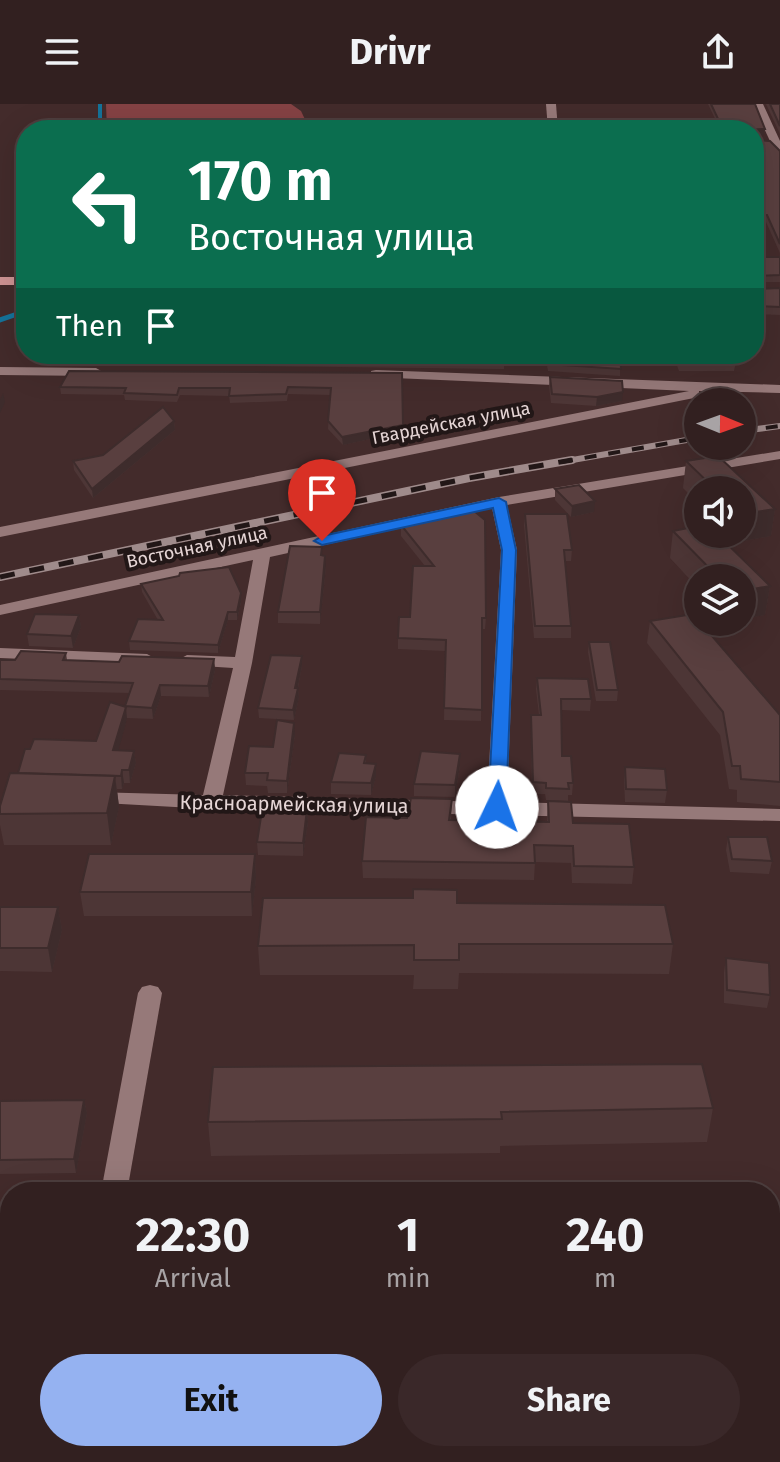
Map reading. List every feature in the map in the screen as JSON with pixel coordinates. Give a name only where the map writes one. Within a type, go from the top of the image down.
[{"type":"street","points":[[764,124],[769,141],[780,152]]},
{"type":"street","points":[[0,371],[111,372]]},
{"type":"street","points":[[364,373],[475,374],[705,388]]},
{"type":"street","points":[[756,389],[780,389]]},
{"type":"street","name":"Гвардейская улица","points":[[0,532],[684,396]]},
{"type":"street","name":"Восточная улица","points":[[0,610],[499,502],[780,455]]},
{"type":"street","points":[[497,807],[509,550],[499,502]]},
{"type":"street","points":[[211,803],[243,663],[262,554]]},
{"type":"street","points":[[0,653],[243,663]]},
{"type":"street","name":"Красноармейская улица","points":[[79,798],[780,815]]},
{"type":"street","points":[[116,1182],[150,993]]},
{"type":"shaded area","points":[[106,104],[291,104],[301,111],[305,120],[107,120]]},
{"type":"building","points":[[711,104],[755,104],[761,120],[719,120]]},
{"type":"building","points":[[770,104],[780,104],[780,126]]},
{"type":"building","points":[[764,141],[770,141],[780,151],[780,244],[767,215],[764,215]]},
{"type":"building","points":[[764,257],[780,257],[780,275],[764,276]]},
{"type":"building","points":[[780,288],[780,307],[764,306],[764,289]]},
{"type":"building","points":[[548,364],[621,364],[621,369]]},
{"type":"building","points":[[69,371],[402,373],[403,425],[342,437],[328,421],[331,388],[288,387],[286,394],[229,396],[230,388],[179,388],[177,395],[124,393],[126,388],[60,387]]},
{"type":"building","points":[[550,377],[622,381],[623,392],[597,397],[552,394]]},
{"type":"building","points":[[163,407],[174,421],[92,489],[73,461],[103,455]]},
{"type":"building","points":[[722,460],[740,476],[702,476],[686,461]]},
{"type":"building","points":[[579,485],[595,501],[572,506],[555,489]]},
{"type":"building","points":[[756,491],[775,509],[756,512]]},
{"type":"building","points":[[474,511],[485,520],[486,618],[482,618],[482,710],[444,708],[446,640],[398,638],[399,617],[410,617],[413,566],[434,566],[401,525]]},
{"type":"building","points":[[525,514],[567,514],[572,550],[564,550],[571,626],[535,626]]},
{"type":"building","points":[[684,529],[684,542],[673,531]]},
{"type":"building","points":[[290,546],[322,547],[321,555],[325,556],[320,612],[278,612]]},
{"type":"building","points":[[690,548],[731,548],[748,564],[705,564]]},
{"type":"building","points":[[229,567],[241,593],[237,612],[228,612],[218,645],[129,641],[138,619],[163,620],[141,584],[179,576],[180,573]]},
{"type":"building","points":[[756,572],[770,586],[756,588]]},
{"type":"building","points":[[35,614],[79,615],[71,636],[27,634]]},
{"type":"building","points":[[684,615],[684,636],[712,636],[780,715],[780,782],[741,779],[740,766],[732,766],[723,712],[650,621]]},
{"type":"building","points":[[589,642],[610,642],[618,690],[597,690]]},
{"type":"building","points":[[21,651],[66,653],[63,660],[119,662],[122,656],[214,659],[208,686],[160,685],[152,708],[125,706],[133,683],[0,679],[0,660],[15,660]]},
{"type":"building","points":[[271,655],[302,656],[293,710],[258,708]]},
{"type":"building","points":[[537,678],[588,679],[591,699],[561,699],[562,756],[571,756],[573,783],[568,783],[569,789],[546,788],[546,783],[533,782],[531,715],[541,715]]},
{"type":"building","points":[[110,702],[126,707],[113,750],[134,751],[129,770],[122,770],[121,776],[18,773],[25,749],[30,749],[34,739],[96,741]]},
{"type":"building","points":[[277,720],[294,723],[287,781],[267,780],[268,773],[245,773],[249,746],[273,747]]},
{"type":"building","points":[[421,751],[460,754],[455,785],[414,784]]},
{"type":"building","points":[[339,753],[366,755],[364,763],[376,764],[371,783],[331,782]]},
{"type":"building","points":[[625,767],[665,769],[667,790],[626,789]]},
{"type":"building","points":[[10,773],[115,776],[107,813],[0,814]]},
{"type":"building","points":[[264,798],[284,799],[283,808],[307,809],[303,843],[257,842]]},
{"type":"building","points":[[411,798],[452,799],[449,820],[549,822],[548,801],[571,802],[573,823],[629,824],[634,867],[574,866],[573,846],[534,845],[535,863],[362,861],[366,817],[407,818]]},
{"type":"building","points":[[728,837],[767,837],[772,861],[732,859]]},
{"type":"building","points":[[89,854],[255,854],[251,892],[80,892]]},
{"type":"building","points":[[413,889],[457,890],[457,903],[665,905],[673,944],[459,944],[459,960],[414,960],[414,945],[258,946],[263,898],[413,898]]},
{"type":"building","points":[[0,907],[58,907],[48,948],[0,948]]},
{"type":"building","points":[[726,958],[769,963],[770,995],[727,990]]},
{"type":"building","points":[[702,1064],[713,1108],[501,1112],[502,1119],[208,1122],[213,1067]]},
{"type":"building","points":[[84,1100],[74,1159],[0,1160],[0,1101]]},
{"type":"waterway","points":[[100,104],[100,120]]},
{"type":"waterway","points":[[0,320],[16,314]]},
{"type":"railway","points":[[756,429],[780,426]]},
{"type":"railway","points":[[561,462],[684,440]]},
{"type":"railway","points":[[0,577],[469,478],[572,460]]},
{"type":"route","points":[[322,541],[499,502],[509,550],[497,807]]}]
